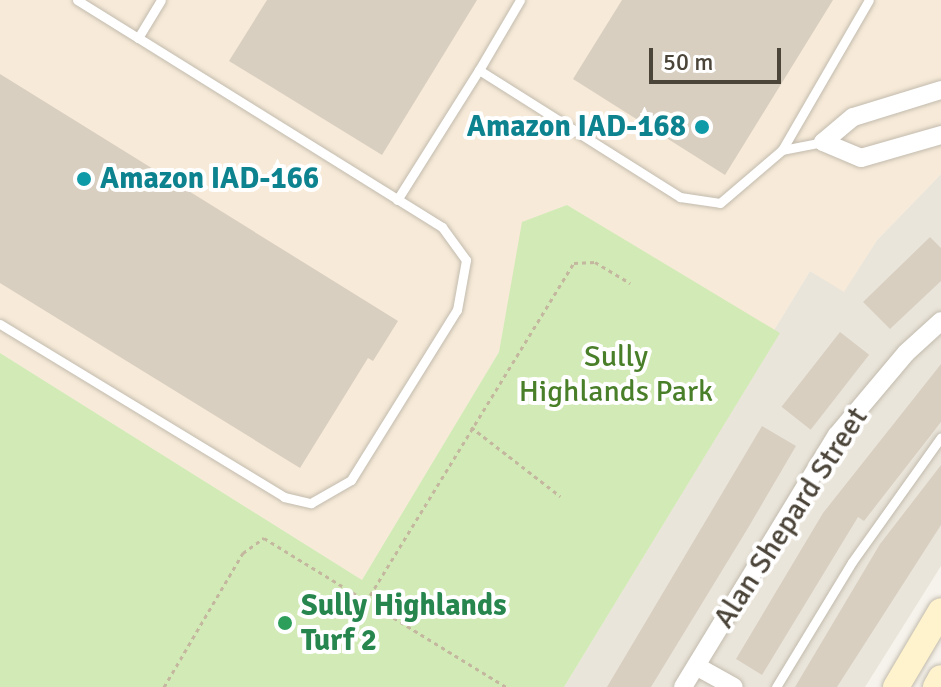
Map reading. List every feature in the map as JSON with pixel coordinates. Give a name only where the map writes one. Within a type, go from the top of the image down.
[{"type":"street","points":[[941,90],[853,117],[823,142],[861,158],[941,135]]},
{"type":"street","name":"Alan Shepard Street","points":[[683,687],[837,435],[906,353],[941,321]]},
{"type":"street","points":[[896,687],[941,611]]},
{"type":"street","points":[[696,666],[734,687]]},
{"type":"street","points":[[936,687],[941,678]]},
{"type":"lane","points":[[0,324],[284,497],[299,503],[326,499],[351,480],[457,310],[465,287],[466,260],[458,244],[397,200],[77,0]]},
{"type":"lane","points":[[138,38],[161,0]]},
{"type":"lane","points":[[397,200],[520,0]]},
{"type":"lane","points":[[479,70],[680,197],[720,203],[782,150],[869,0]]},
{"type":"lane","points":[[782,150],[823,142]]},
{"type":"lane","points":[[776,687],[852,562],[941,437]]},
{"type":"path","points":[[366,602],[574,263],[595,262],[630,283]]},
{"type":"path","points":[[471,427],[560,496]]},
{"type":"path","points":[[164,687],[243,553],[264,538],[506,687]]},
{"type":"shaded area","points":[[0,0],[941,0],[941,174],[877,240],[844,292],[810,271],[774,330],[567,205],[523,222],[499,352],[362,580],[0,353]]},
{"type":"shaded area","points":[[941,174],[941,566],[865,687],[564,687],[779,334],[774,330],[810,271],[844,291],[877,240]]},
{"type":"green space","name":"Sully Highlands Park","points":[[567,205],[780,333],[564,687],[0,687],[0,353],[362,580],[499,352],[522,222]]},
{"type":"building","points":[[267,0],[477,0],[382,155],[229,61]]},
{"type":"building","name":"Amazon IAD-168","points":[[622,0],[833,0],[725,175],[573,79]]},
{"type":"building","name":"Amazon IAD-166","points":[[0,74],[398,321],[373,361],[368,358],[300,468],[0,283]]},
{"type":"building","points":[[930,237],[941,248],[941,281],[890,329],[863,302]]},
{"type":"building","points":[[840,332],[869,355],[811,430],[782,407]]},
{"type":"building","points":[[941,364],[941,422],[864,521],[858,517],[762,675],[736,659],[823,513]]},
{"type":"building","points":[[762,426],[796,446],[748,528],[651,687],[607,687]]},
{"type":"building","points":[[941,465],[941,525],[837,687],[795,687],[880,544]]},
{"type":"place","name":"Amazon IAD-168","points":[[702,127]]},
{"type":"place","name":"Amazon IAD-166","points":[[84,179]]},
{"type":"place","name":"Sully Highlands Turf 2","points":[[285,623]]}]
